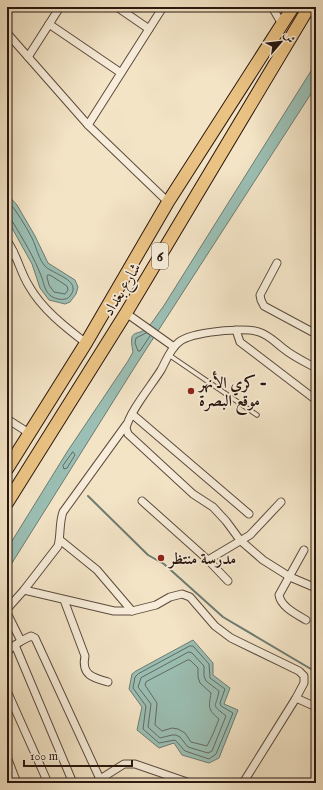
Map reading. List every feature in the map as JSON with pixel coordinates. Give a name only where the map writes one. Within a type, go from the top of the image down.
[{"type":"highway","name":"شارع بغداد","points":[[7,469],[86,343],[168,202],[293,7]]},
{"type":"highway","name":"شارع بغداد","points":[[7,503],[126,313],[309,7]]},
{"type":"street","points":[[28,58],[60,7]]},
{"type":"street","points":[[117,7],[149,29]]},
{"type":"street","points":[[88,125],[163,7]]},
{"type":"street","points":[[272,7],[282,24]]},
{"type":"street","points":[[49,24],[121,73]]},
{"type":"street","points":[[7,33],[88,125],[168,202]]},
{"type":"street","points":[[7,241],[29,286],[44,306],[60,323],[86,343]]},
{"type":"street","points":[[7,260],[13,251]]},
{"type":"street","points":[[277,263],[260,295],[264,306],[316,334]]},
{"type":"street","points":[[126,313],[174,347]]},
{"type":"street","points":[[236,330],[240,342],[316,400]]},
{"type":"street","points":[[7,609],[24,590],[58,546],[60,540],[59,528],[63,512],[127,424],[178,342],[190,336],[236,330],[249,330],[261,333],[294,356],[316,368]]},
{"type":"street","points":[[132,414],[249,514]]},
{"type":"street","points":[[7,419],[30,433]]},
{"type":"street","points":[[127,424],[126,428],[128,434],[193,494],[216,511],[226,521],[240,540],[263,560],[290,577],[316,588]]},
{"type":"street","points":[[142,501],[208,560],[228,581]]},
{"type":"street","points":[[208,560],[250,534],[281,502]]},
{"type":"street","points":[[60,540],[97,570],[132,611]]},
{"type":"street","points":[[304,550],[279,595],[280,600],[288,608],[306,620]]},
{"type":"street","points":[[24,590],[114,611],[132,611],[156,605],[170,597],[182,594],[190,597],[215,626],[231,638],[298,671],[304,676],[304,683],[296,698],[243,783]]},
{"type":"street","points":[[64,600],[85,656],[84,662],[87,673],[92,677],[108,682]]},
{"type":"street","points":[[7,614],[73,783]]},
{"type":"street","points":[[7,650],[31,636],[36,638],[97,781],[124,764],[135,764],[190,783]]},
{"type":"street","points":[[7,691],[48,783]]},
{"type":"street","points":[[296,698],[316,707]]},
{"type":"street","points":[[7,757],[18,783]]},
{"type":"lane","points":[[169,355],[257,415]]},
{"type":"water","points":[[316,63],[316,86],[136,365],[7,571],[7,549],[67,452],[128,361],[133,352],[132,339],[134,334],[148,327],[163,307]]},
{"type":"water","points":[[7,194],[17,205],[35,236],[48,263],[75,280],[78,287],[76,294],[70,302],[65,304],[49,300],[40,288],[32,264],[7,219]]},
{"type":"water","points":[[193,640],[213,663],[213,675],[230,688],[224,704],[238,710],[219,758],[209,763],[182,755],[174,743],[159,748],[137,730],[142,707],[129,689],[132,674]]},
{"type":"waterway","points":[[88,496],[148,555],[164,564],[223,617],[316,672]]},
{"type":"place","name":"كري الأنهر - موقع البصرة","points":[[191,391]]},
{"type":"place","name":"مدرسة منتظر","points":[[161,558]]}]
